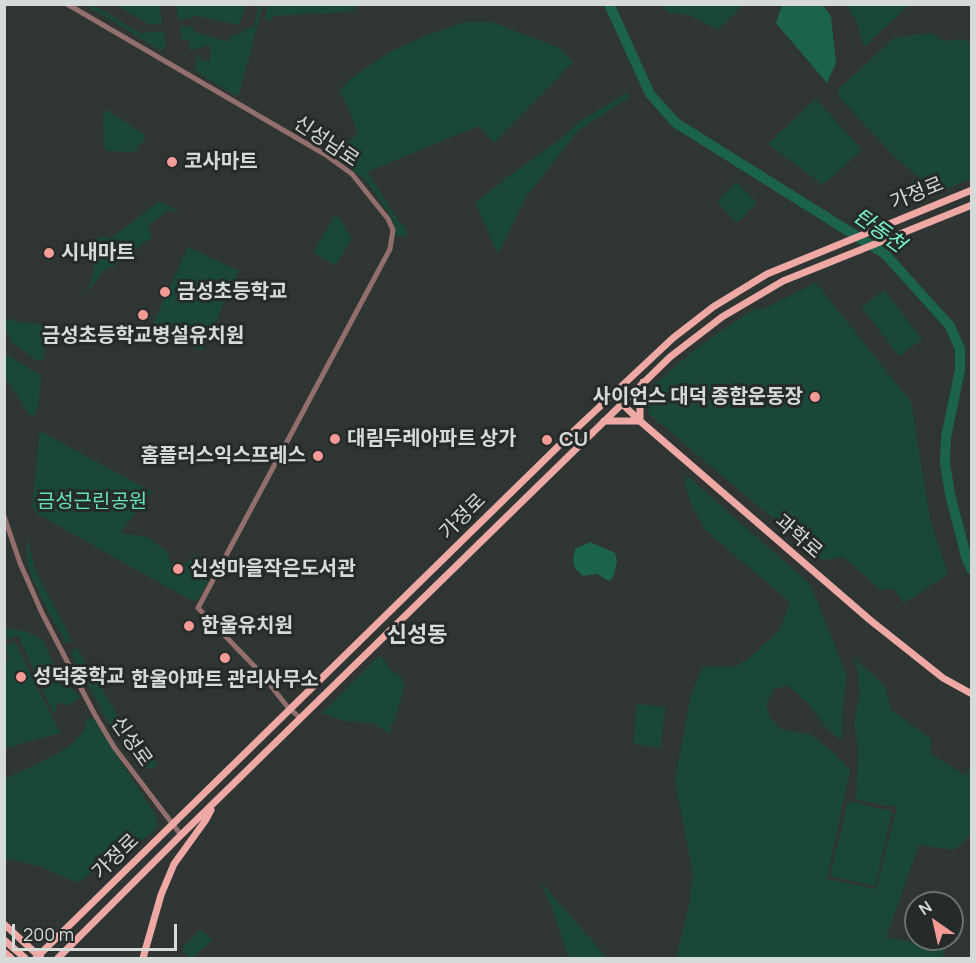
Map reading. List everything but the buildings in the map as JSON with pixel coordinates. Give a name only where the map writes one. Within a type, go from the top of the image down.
[{"type":"main road","name":"가정로","points":[[39,958],[612,394],[673,338],[713,307],[767,274],[972,190]]},
{"type":"main road","name":"가정로","points":[[58,958],[670,357],[722,317],[783,281],[972,205]]},
{"type":"main road","points":[[603,421],[640,421],[640,395],[644,382]]},
{"type":"main road","name":"과학로","points":[[612,394],[640,421],[902,647],[943,678],[972,694]]},
{"type":"main road","points":[[143,958],[158,905],[174,864],[205,821],[213,805]]},
{"type":"main road","points":[[4,924],[39,958]]},
{"type":"main road","points":[[4,939],[25,958]]},
{"type":"main road","points":[[4,952],[11,958]]},
{"type":"street","name":"신성남로","points":[[67,4],[326,155],[352,174],[388,219],[393,230],[390,249],[198,608],[261,673],[291,709]]},
{"type":"street","name":"신성로","points":[[4,516],[20,563],[42,613],[95,716],[114,747],[181,835]]},
{"type":"street","points":[[291,709],[301,719]]},
{"type":"green space","points":[[176,4],[246,5],[239,25],[197,16],[178,20]]},
{"type":"green space","points":[[86,5],[94,5],[140,33],[164,31],[166,47],[161,51]]},
{"type":"green space","points":[[117,5],[159,5],[162,23],[150,25]]},
{"type":"green space","points":[[259,5],[263,5],[239,94],[236,96],[195,71],[196,54],[200,56],[200,60],[209,62],[212,46],[203,45],[202,48],[190,50],[189,39],[182,40],[180,28],[184,26],[194,28],[194,32],[229,42],[231,36],[253,28]]},
{"type":"green space","points":[[268,5],[355,5],[355,11],[272,16],[272,21],[267,21],[265,18]]},
{"type":"green space","points":[[662,5],[743,5],[718,30],[689,15],[668,13]]},
{"type":"green space","points":[[846,5],[909,5],[864,47],[857,23]]},
{"type":"green space","points":[[465,22],[492,22],[559,48],[573,62],[494,143],[479,126],[367,172],[399,222],[406,228],[407,237],[396,236],[395,225],[367,182],[333,154],[358,134],[346,102],[339,91],[350,79],[390,52],[427,35]]},
{"type":"green space","points":[[932,33],[943,41],[963,39],[972,44],[971,179],[937,193],[894,156],[838,96],[839,89],[894,38]]},
{"type":"green space","points":[[627,93],[630,97],[578,131],[526,197],[498,254],[475,203],[563,137],[579,122]]},
{"type":"green space","points":[[816,99],[862,150],[823,185],[768,144]]},
{"type":"green space","points":[[105,111],[144,134],[145,138],[134,152],[108,151],[104,147],[103,113]]},
{"type":"green space","points":[[736,182],[757,202],[737,223],[717,202]]},
{"type":"green space","points":[[159,201],[180,212],[168,211],[148,225],[152,237],[119,263],[103,271],[90,289],[77,296],[88,288],[93,275],[97,239],[111,238]]},
{"type":"green space","points":[[335,215],[341,220],[352,239],[335,265],[314,251]]},
{"type":"green space","points":[[188,247],[239,271],[202,351],[152,326]]},
{"type":"green space","points":[[816,283],[911,402],[930,519],[948,574],[904,603],[893,589],[881,590],[843,557],[822,560],[649,414],[647,397],[652,386],[699,346],[751,311],[768,307]]},
{"type":"green space","points":[[884,290],[922,339],[899,356],[862,307]]},
{"type":"green space","points":[[11,318],[13,321],[47,325],[43,359],[38,361],[13,344],[5,328],[5,321]]},
{"type":"green space","points":[[4,353],[41,376],[38,408],[33,416],[28,413],[5,380]]},
{"type":"green space","name":"금성근린공원","points":[[40,431],[152,492],[120,533],[147,537],[168,552],[171,563],[184,564],[197,554],[215,569],[198,599],[192,601],[36,513],[32,506]]},
{"type":"green space","points":[[686,475],[810,584],[847,676],[842,712],[842,740],[826,728],[811,707],[788,685],[774,689],[766,705],[770,718],[781,729],[811,735],[832,751],[850,770],[827,879],[876,889],[897,807],[856,800],[858,749],[854,721],[860,695],[857,668],[852,656],[885,686],[891,710],[931,739],[930,753],[966,776],[971,765],[971,834],[955,850],[919,845],[886,938],[904,940],[904,951],[944,951],[943,958],[676,958],[690,901],[693,874],[675,781],[690,699],[702,667],[736,666],[746,661],[780,630],[790,602],[705,530],[690,502],[685,486]]},
{"type":"green space","points":[[27,535],[34,567],[72,641],[68,643],[31,576],[27,563]]},
{"type":"green space","points":[[5,628],[28,632],[43,641],[56,669],[80,698],[68,706],[61,702],[56,705],[56,711],[53,713],[18,635],[5,639]]},
{"type":"green space","points":[[15,642],[60,733],[5,748],[5,663],[9,660],[5,646]]},
{"type":"green space","points":[[76,647],[123,724],[158,765],[151,769],[138,766],[108,722],[71,653]]},
{"type":"green space","points":[[380,655],[391,670],[401,677],[404,687],[395,720],[390,727],[391,731],[388,733],[374,723],[345,721],[322,713]]},
{"type":"green space","points":[[637,704],[665,707],[661,748],[633,744]]},
{"type":"green space","points":[[87,718],[93,718],[156,816],[158,827],[122,857],[107,860],[78,883],[42,867],[5,858],[5,777],[56,755],[72,744],[84,731]]},
{"type":"green space","points":[[848,801],[892,811],[875,886],[830,876]]},
{"type":"green space","points":[[540,882],[607,958],[569,958],[551,904]]},
{"type":"green space","points":[[201,929],[212,940],[193,958],[190,958],[181,949]]},
{"type":"shaded area","points":[[782,5],[823,5],[831,17],[836,63],[827,83],[776,23]]},
{"type":"shaded area","points":[[590,542],[615,553],[617,561],[614,576],[609,581],[597,574],[583,576],[575,568],[573,560],[575,549]]},
{"type":"waterway","name":"탄동천","points":[[609,4],[650,94],[676,123],[885,254],[950,326],[960,349],[960,370],[946,437],[945,463],[950,494],[967,560],[972,570]]},
{"type":"place","name":"코사마트","points":[[172,162]]},
{"type":"place","name":"시내마트","points":[[49,253]]},
{"type":"place","name":"금성초등학교","points":[[165,292]]},
{"type":"place","name":"금성초등학교병설유치원","points":[[143,315]]},
{"type":"place","name":"사이언스 대덕 종합운동장","points":[[815,397]]},
{"type":"place","name":"대림두레아파트 상가","points":[[335,439]]},
{"type":"place","name":"CU","points":[[547,440]]},
{"type":"place","name":"홈플러스익스프레스","points":[[318,456]]},
{"type":"place","name":"신성마을작은도서관","points":[[178,569]]},
{"type":"place","name":"한울유치원","points":[[189,626]]},
{"type":"place","name":"한울아파트 관리사무소","points":[[225,658]]},
{"type":"place","name":"성덕중학교","points":[[21,677]]},
{"type":"district","name":"신성동","points":[[417,636]]}]
